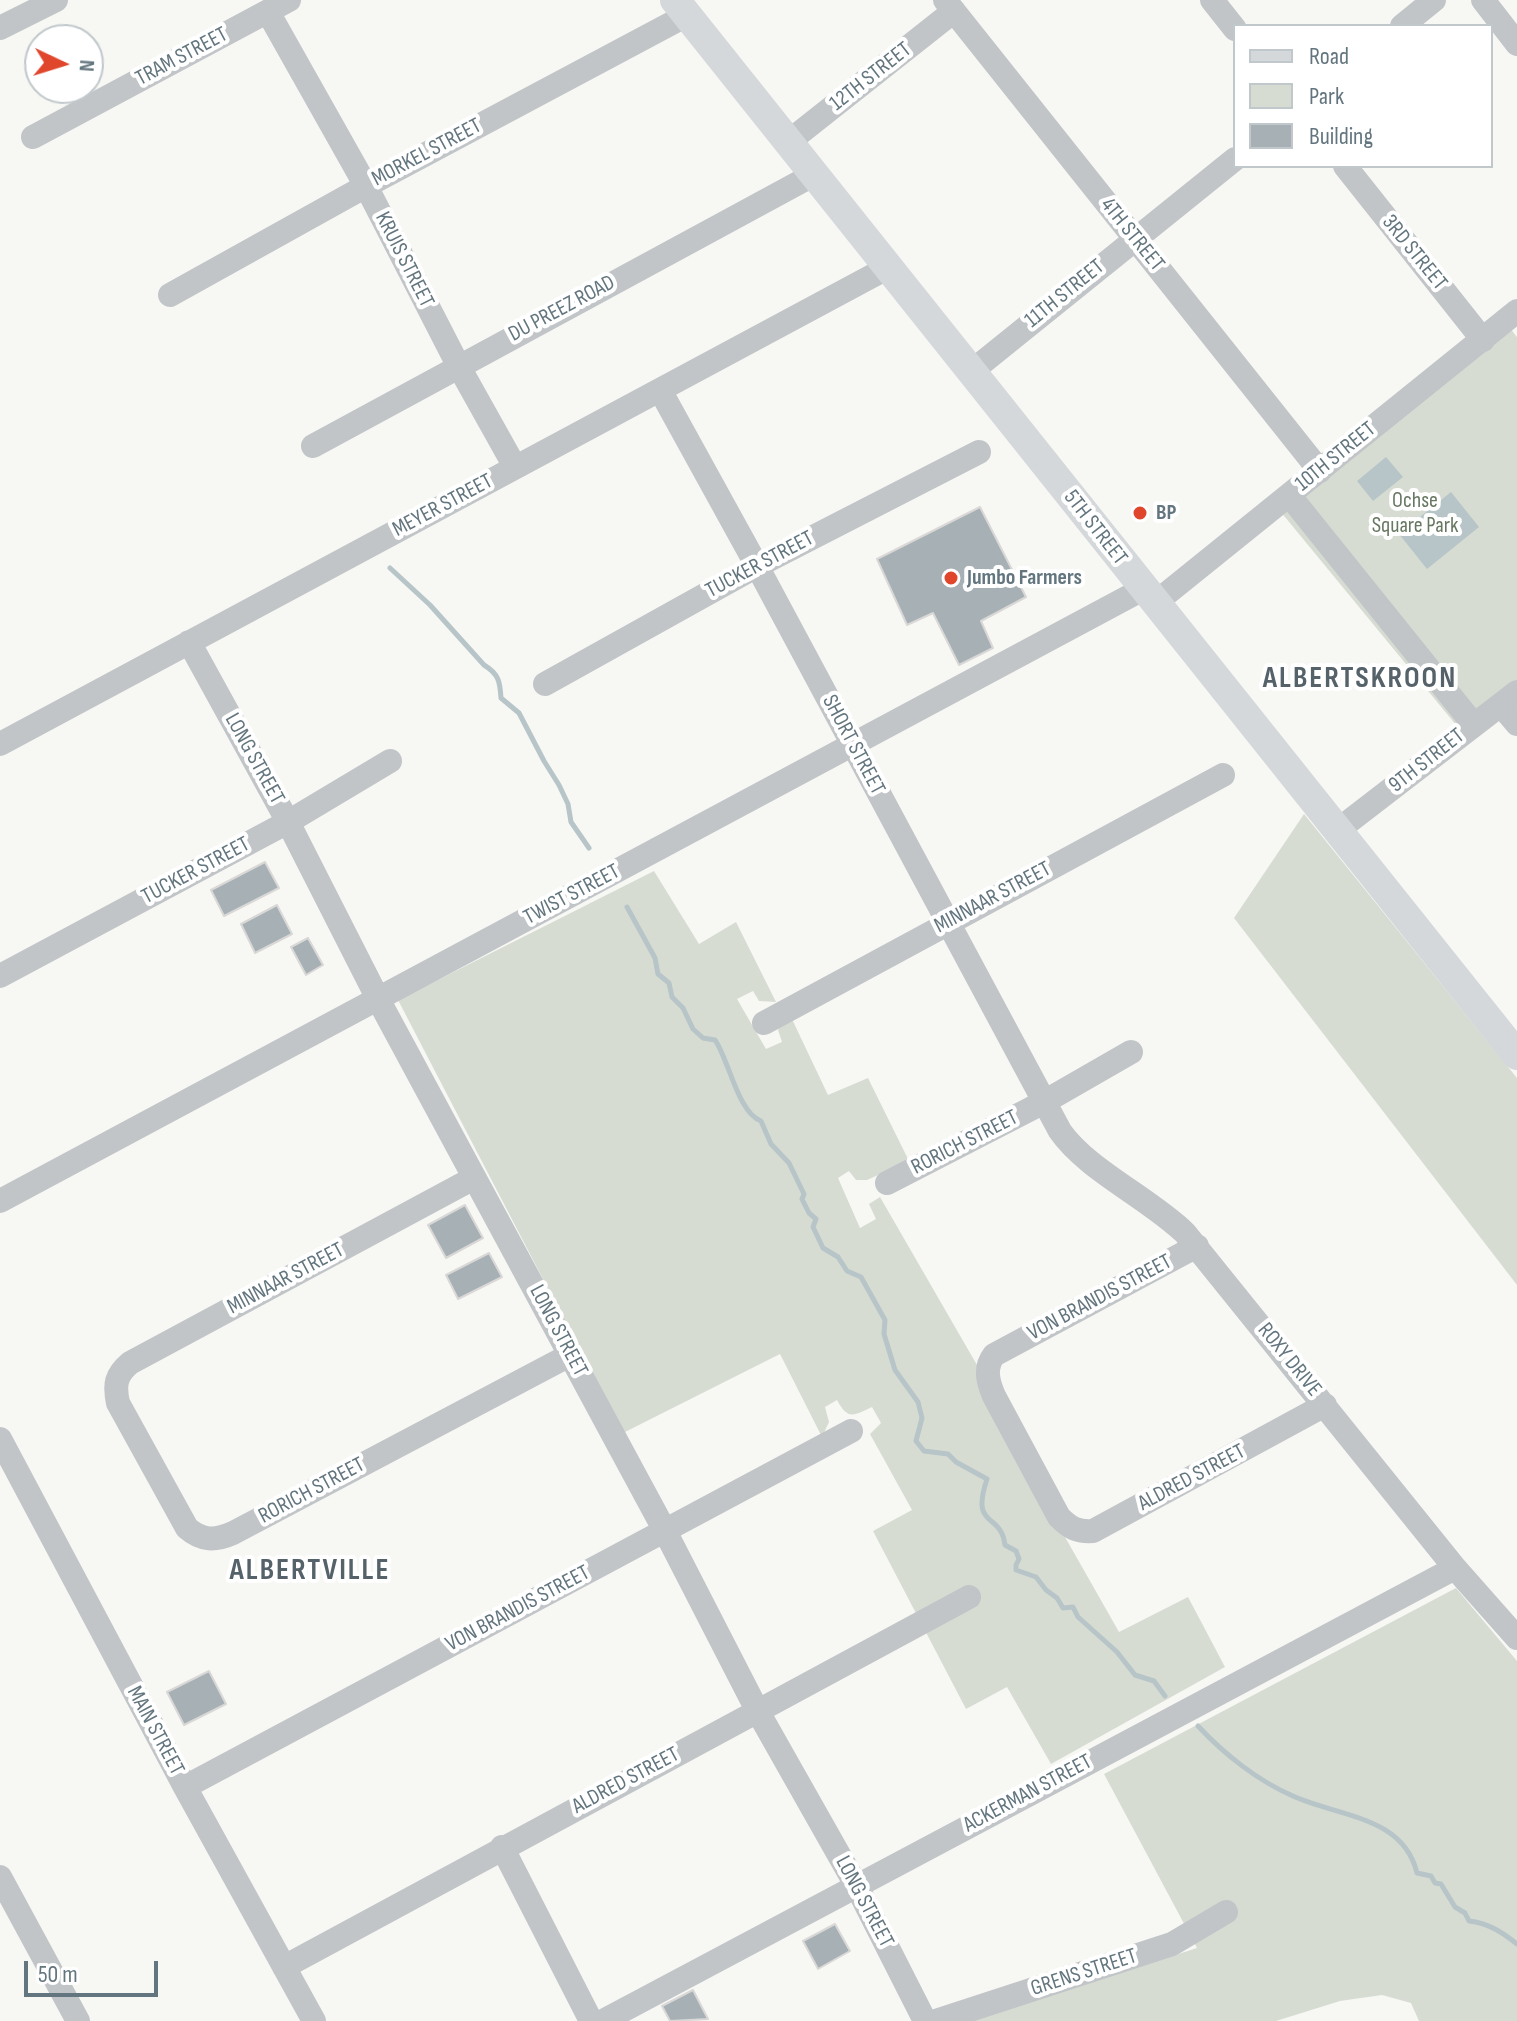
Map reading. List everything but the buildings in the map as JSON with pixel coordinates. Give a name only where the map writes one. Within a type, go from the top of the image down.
[{"type":"main road","name":"5TH STREET","points":[[681,8],[1517,1055]]},
{"type":"street","points":[[0,28],[56,0]]},
{"type":"street","points":[[1212,0],[1233,26]]},
{"type":"street","points":[[1404,24],[1434,0]]},
{"type":"street","points":[[1483,0],[1517,44]]},
{"type":"street","name":"TRAM STREET","points":[[33,137],[279,6]]},
{"type":"street","name":"KRUIS STREET","points":[[279,6],[366,186],[458,365],[515,467]]},
{"type":"street","name":"12TH STREET","points":[[787,143],[950,6]]},
{"type":"street","name":"4TH STREET","points":[[950,6],[1320,471]]},
{"type":"street","name":"MORKEL STREET","points":[[170,295],[681,8]]},
{"type":"street","name":"11TH STREET","points":[[972,371],[1233,161]]},
{"type":"street","name":"3RD STREET","points":[[1347,168],[1483,340]]},
{"type":"street","name":"DU PREEZ ROAD","points":[[313,446],[813,175]]},
{"type":"street","name":"MEYER STREET","points":[[0,744],[887,268]]},
{"type":"street","name":"10TH STREET","points":[[1149,596],[1289,495],[1516,313]]},
{"type":"street","name":"SHORT STREET","points":[[660,390],[1044,1102]]},
{"type":"street","name":"TUCKER STREET","points":[[545,684],[757,566],[979,452]]},
{"type":"street","points":[[1289,495],[1474,725]]},
{"type":"street","name":"TWIST STREET","points":[[0,1201],[852,744],[1149,596]]},
{"type":"street","name":"LONG STREET","points":[[189,642],[288,822],[378,999],[665,1531],[757,1710],[856,1885],[925,2021]]},
{"type":"street","points":[[1509,698],[1517,724]]},
{"type":"street","name":"9TH STREET","points":[[1338,830],[1509,698]]},
{"type":"street","name":"TUCKER STREET","points":[[0,976],[288,822],[390,761]]},
{"type":"street","name":"MINNAAR STREET","points":[[764,1023],[1223,775]]},
{"type":"street","name":"RORICH STREET","points":[[887,1183],[1044,1102],[1131,1052]]},
{"type":"street","name":"ROXY DRIVE","points":[[1044,1102],[1070,1146],[1170,1218],[1197,1246],[1455,1568],[1517,1638]]},
{"type":"street","name":"MINNAAR STREET","points":[[116,1394],[115,1383],[119,1373],[130,1363],[474,1178]]},
{"type":"street","name":"VON BRANDIS STREET","points":[[1059,1517],[994,1396],[987,1369],[990,1360],[994,1355],[1197,1246]]},
{"type":"street","name":"RORICH STREET","points":[[116,1394],[118,1403],[187,1528],[195,1535],[210,1540],[233,1533],[570,1355]]},
{"type":"street","name":"ALDRED STREET","points":[[1059,1517],[1070,1528],[1082,1532],[1093,1531],[1325,1405]]},
{"type":"street","name":"VON BRANDIS STREET","points":[[185,1787],[851,1431]]},
{"type":"street","name":"MAIN STREET","points":[[0,1439],[185,1787],[314,2021]]},
{"type":"street","name":"ACKERMAN STREET","points":[[603,2021],[1455,1568]]},
{"type":"street","name":"ALDRED STREET","points":[[284,1967],[969,1597]]},
{"type":"street","points":[[502,1847],[591,2021]]},
{"type":"street","points":[[0,1878],[78,2021]]},
{"type":"street","name":"GRENS STREET","points":[[936,2021],[1172,1944],[1226,1912]]},
{"type":"green space","name":"Ochse Square Park","points":[[1498,313],[1517,337],[1517,688],[1461,731],[1271,500]]},
{"type":"green space","points":[[1304,814],[1517,1078],[1517,1285],[1234,918]]},
{"type":"green space","points":[[654,871],[699,944],[736,922],[776,1002],[759,1001],[753,991],[737,999],[766,1049],[782,1042],[778,1030],[791,1017],[828,1095],[868,1078],[909,1161],[867,1180],[856,1180],[849,1171],[838,1178],[860,1228],[876,1219],[869,1204],[880,1197],[977,1365],[977,1382],[1119,1632],[1188,1597],[1225,1667],[1051,1764],[1007,1687],[966,1709],[873,1531],[912,1510],[870,1434],[881,1423],[872,1407],[852,1414],[844,1411],[837,1400],[825,1407],[829,1422],[822,1437],[780,1354],[623,1433],[398,1000]]},
{"type":"green space","points":[[1456,1588],[1517,1661],[1517,2021],[1419,2021],[1411,2003],[1382,1995],[1340,2001],[1276,2021],[971,2021],[1197,1948],[1104,1774]]},
{"type":"shaded area","points":[[1386,457],[1403,477],[1373,501],[1357,481]]},
{"type":"shaded area","points":[[1451,492],[1479,527],[1427,569],[1399,534]]},
{"type":"waterway","points":[[390,568],[496,675],[501,698],[519,713],[559,785],[568,804],[571,822],[589,848]]},
{"type":"waterway","points":[[627,907],[655,958],[658,974],[669,983],[672,997],[683,1008],[693,1029],[703,1038],[715,1040],[746,1108],[761,1121],[771,1144],[789,1163],[804,1194],[802,1199],[816,1219],[813,1227],[823,1248],[838,1257],[847,1271],[861,1277],[885,1320],[884,1334],[895,1370],[918,1402],[922,1418],[916,1441],[924,1451],[948,1454],[956,1462],[987,1479],[982,1506],[984,1513],[1002,1534],[1005,1545],[1016,1551],[1019,1559],[1016,1570],[1036,1577],[1063,1608],[1073,1607],[1078,1617],[1117,1652],[1135,1675],[1154,1681],[1165,1696]]},
{"type":"waterway","points":[[1198,1726],[1219,1747],[1267,1783],[1311,1803],[1384,1829],[1410,1854],[1417,1873],[1431,1876],[1435,1883],[1441,1884],[1455,1907],[1465,1913],[1469,1921],[1494,1929],[1517,1944]]},
{"type":"place","name":"BP","points":[[1140,513]]},
{"type":"place","name":"Jumbo Farmers","points":[[951,578]]},
{"type":"district","name":"ALBERTSKROON","points":[[1360,679]]},
{"type":"district","name":"ALBERTVILLE","points":[[310,1571]]}]
